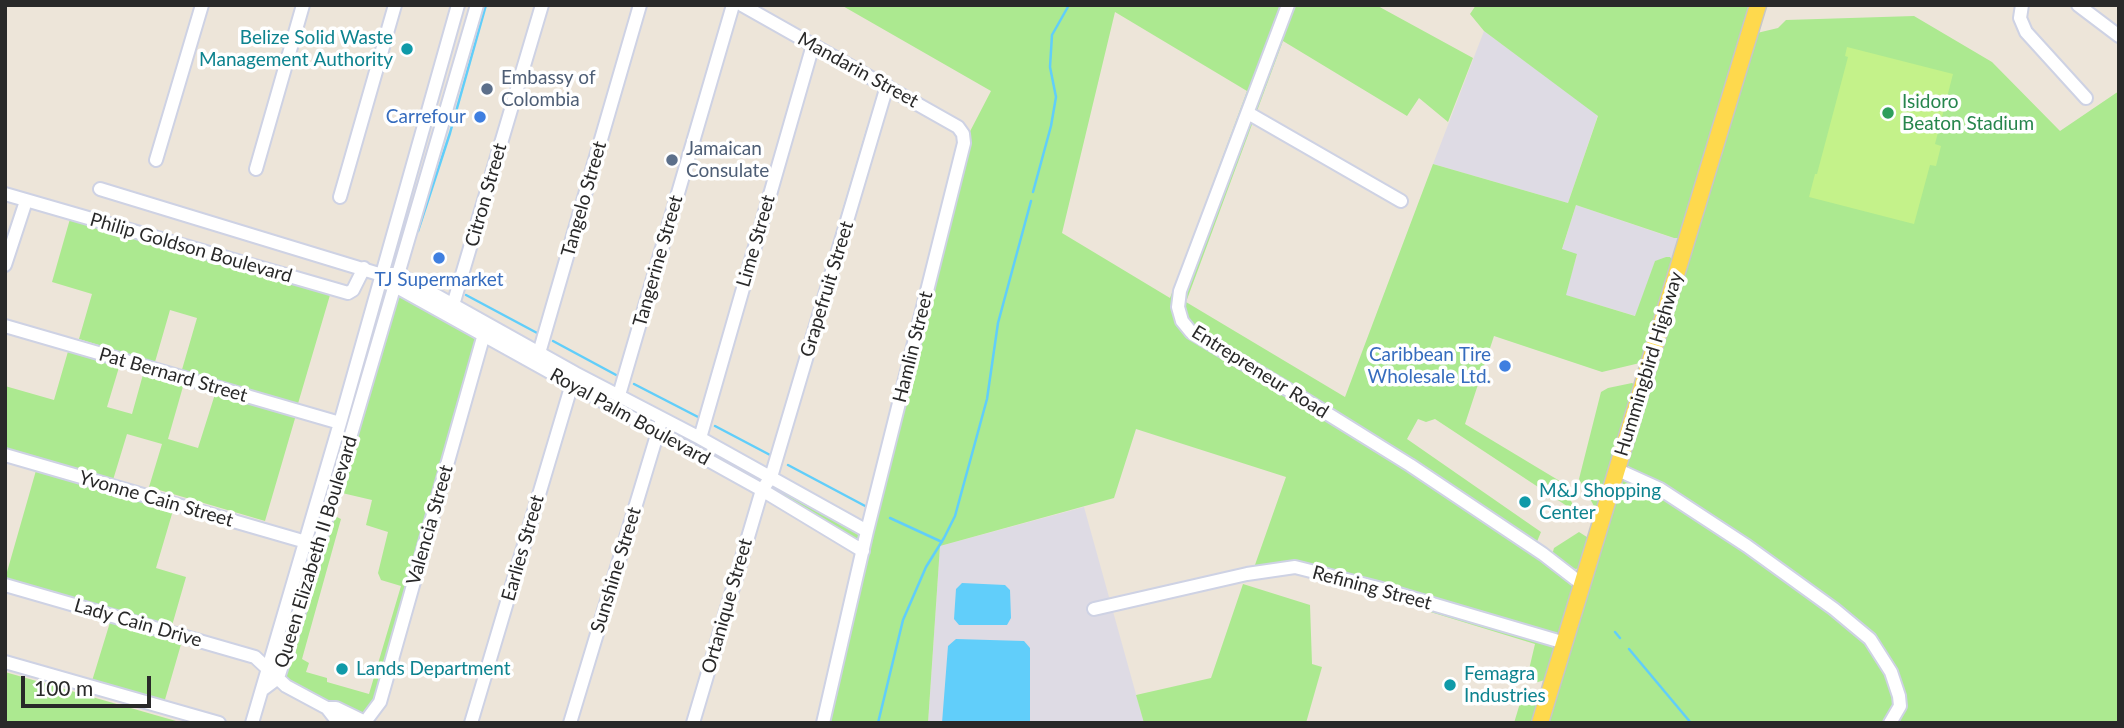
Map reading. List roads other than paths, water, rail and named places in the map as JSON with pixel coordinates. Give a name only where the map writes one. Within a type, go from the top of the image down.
[{"type":"main road","name":"Hummingbird Highway","points":[[1541,723],[1758,5]]},
{"type":"street","points":[[156,160],[202,5]]},
{"type":"street","points":[[256,169],[303,5]]},
{"type":"street","points":[[340,197],[395,5]]},
{"type":"street","points":[[459,5],[477,8]]},
{"type":"street","name":"Queen Elizabeth II Boulevard","points":[[262,691],[459,5]]},
{"type":"street","name":"Citron Street","points":[[453,305],[542,5]]},
{"type":"street","name":"Tangelo Street","points":[[539,353],[640,5]]},
{"type":"street","name":"Tangerine Street","points":[[619,395],[733,5]]},
{"type":"street","name":"Mandarin Street","points":[[742,5],[958,127],[963,134],[964,143]]},
{"type":"street","name":"Entrepreneur Road","points":[[1288,5],[1180,291],[1178,307],[1182,321],[1191,332],[1410,465],[1543,554],[1583,585]]},
{"type":"street","points":[[2022,5],[2020,18],[2026,32],[2086,98]]},
{"type":"street","points":[[2078,5],[2119,36]]},
{"type":"street","name":"Queen Elizabeth II Boulevard","points":[[262,691],[278,678],[296,622],[477,8]]},
{"type":"street","name":"Lime Street","points":[[700,438],[813,45]]},
{"type":"street","name":"Grapefruit Street","points":[[762,490],[771,477],[887,86]]},
{"type":"street","points":[[1248,113],[1401,201]]},
{"type":"street","name":"Hamlin Street","points":[[823,723],[867,531],[964,143]]},
{"type":"street","name":"Philip Goldson Boulevard","points":[[100,189],[382,275]]},
{"type":"street","name":"Philip Goldson Boulevard","points":[[5,194],[348,293],[353,290],[364,268]]},
{"type":"street","points":[[5,265],[26,201]]},
{"type":"street","points":[[382,275],[397,280]]},
{"type":"street","name":"Royal Palm Boulevard","points":[[397,280],[453,305],[485,330],[539,353],[573,379],[619,395],[867,531]]},
{"type":"street","name":"Royal Palm Boulevard","points":[[397,280],[573,379],[658,432],[863,551]]},
{"type":"street","name":"Pat Bernard Street","points":[[5,326],[340,423]]},
{"type":"street","name":"Valencia Street","points":[[366,722],[380,702],[485,330]]},
{"type":"street","name":"Earlies Street","points":[[471,723],[573,379]]},
{"type":"street","name":"Sunshine Street","points":[[570,723],[662,418]]},
{"type":"street","name":"Yvonne Cain Street","points":[[5,455],[306,542]]},
{"type":"street","points":[[1618,470],[1660,489],[1747,546],[1834,609],[1870,639],[1891,672],[1899,696],[1900,706],[1890,723]]},
{"type":"street","name":"Ortanique Street","points":[[693,723],[762,490]]},
{"type":"street","points":[[320,494],[334,499]]},
{"type":"street","name":"Refining Street","points":[[1094,609],[1247,574],[1295,567],[1378,588],[1565,643]]},
{"type":"street","name":"Lady Cain Drive","points":[[5,585],[255,657],[268,667]]},
{"type":"street","points":[[282,618],[296,622]]},
{"type":"street","points":[[5,662],[219,723]]},
{"type":"street","points":[[268,667],[286,686],[335,716],[366,722]]},
{"type":"street","points":[[252,723],[262,691]]},
{"type":"water","points":[[962,583],[1005,585],[1010,590],[1011,618],[1007,625],[959,625],[954,619],[956,589]]},
{"type":"water","points":[[956,639],[1024,641],[1030,648],[1030,723],[942,723],[948,646]]},
{"type":"waterway","points":[[418,231],[450,133],[486,5]]},
{"type":"waterway","points":[[1033,192],[1056,97],[1050,67],[1052,35],[1069,5]]},
{"type":"waterway","points":[[834,243],[868,128]]},
{"type":"waterway","points":[[878,723],[903,620],[926,567],[955,516],[987,399],[998,323],[1031,201]]},
{"type":"waterway","points":[[466,295],[539,334]]},
{"type":"waterway","points":[[553,341],[618,376]]},
{"type":"waterway","points":[[634,384],[700,418]]},
{"type":"waterway","points":[[715,426],[772,456],[773,454]]},
{"type":"waterway","points":[[788,465],[867,507]]},
{"type":"waterway","points":[[890,518],[942,542]]},
{"type":"waterway","points":[[1615,632],[1620,638]]},
{"type":"waterway","points":[[1629,649],[1691,723]]},
{"type":"place","name":"Belize Solid Waste Management Authority","points":[[407,49]]},
{"type":"place","name":"Embassy of Colombia","points":[[487,89]]},
{"type":"place","name":"Isidoro Beaton Stadium","points":[[1888,113]]},
{"type":"place","name":"Carrefour","points":[[480,117]]},
{"type":"place","name":"Jamaican Consulate","points":[[672,160]]},
{"type":"place","name":"TJ Supermarket","points":[[439,258]]},
{"type":"place","name":"Caribbean Tire Wholesale Ltd.","points":[[1505,366]]},
{"type":"place","name":"M&J Shopping Center","points":[[1525,502]]},
{"type":"place","name":"Lands Department","points":[[342,669]]},
{"type":"place","name":"Femagra Industries","points":[[1450,685]]}]
